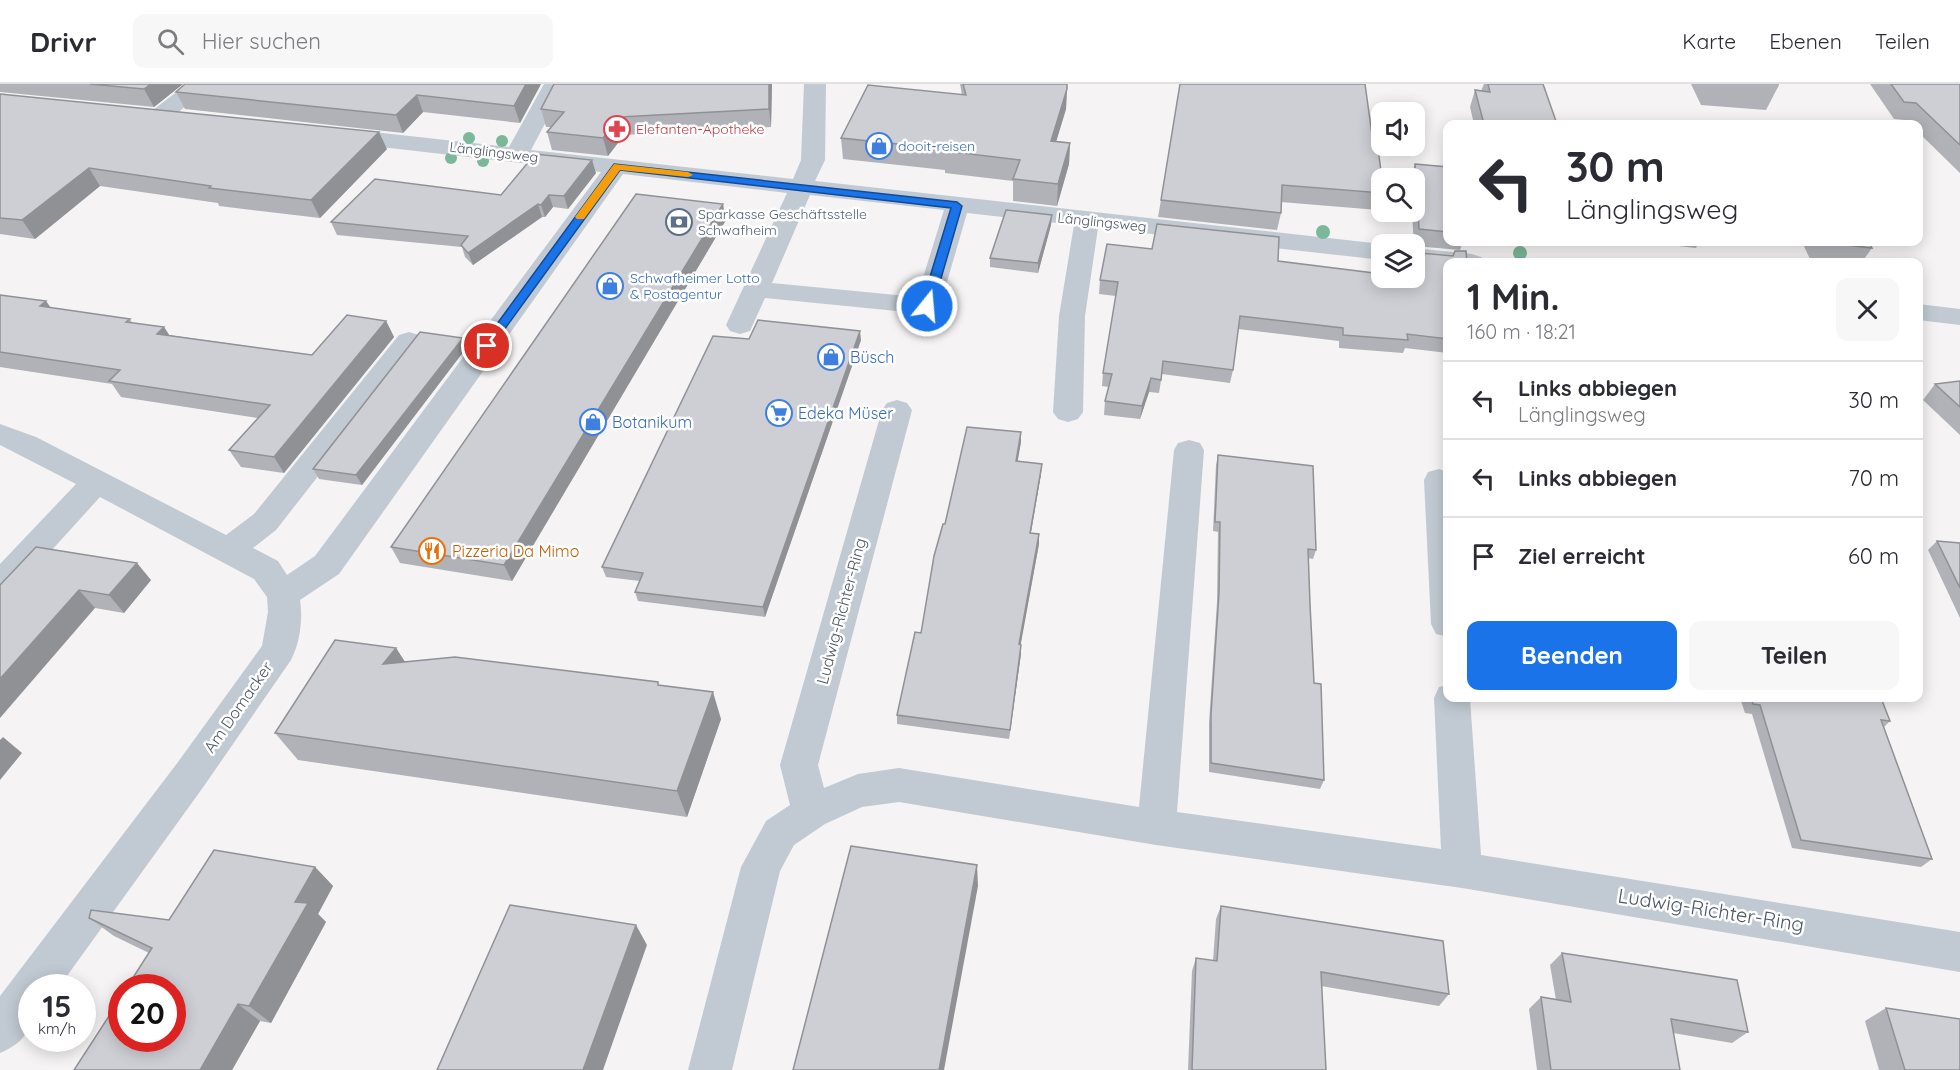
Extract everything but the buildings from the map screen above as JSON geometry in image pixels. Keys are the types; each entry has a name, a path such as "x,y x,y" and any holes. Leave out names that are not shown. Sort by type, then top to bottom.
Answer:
{"street":[{"path":"161,116 201,84"},
{"path":"515,155 528,139 537,115 555,84"},
{"path":"740,325 813,160 815,84"},
{"path":"137,113 194,119"},
{"name":"Länglingsweg","path":"318,132 957,206 1371,251"},
{"path":"0,434 25,444 266,570 283,595 327,565 617,166"},
{"path":"756,289 927,306 957,206"},
{"path":"1068,412 1072,316 1088,220"},
{"path":"1425,257 1443,259"},
{"path":"1923,312 1960,316"},
{"path":"228,550 265,522 409,341"},
{"name":"Ludwig-Richter-Ring","path":"811,812 799,765 897,410"},
{"path":"1155,827 1189,450"},
{"path":"1439,480 1443,544"},
{"path":"0,585 97,481"},
{"name":"Am Domacker","path":"42,974 191,774 279,650 285,612 283,595"},
{"path":"1452,702 1462,870"},
{"name":"Ludwig-Richter-Ring","path":"710,1070 760,867 780,833 811,812 858,791 898,785 1155,827 1462,870 1960,952"},
{"name":"Am Domacker","path":"0,1031 18,1007"}],"slow traffic":[{"path":"581,217 617,166 688,175"}],"place":[{"name":"Elefanten-Apotheke","path":"617,129"},
{"name":"dooit-reisen","path":"879,146"},
{"name":"Sparkasse Geschäftsstelle Schwafheim","path":"679,222"},
{"name":"Schwafheimer Lotto & Postagentur","path":"610,286"},
{"name":"Büsch","path":"831,357"},
{"name":"Edeka Müser","path":"779,413"},
{"name":"Botanikum","path":"593,422"},
{"name":"Pizzeria Da Mimo","path":"432,551"}],"route":[{"path":"487,346 617,166 957,206 927,306"}]}
